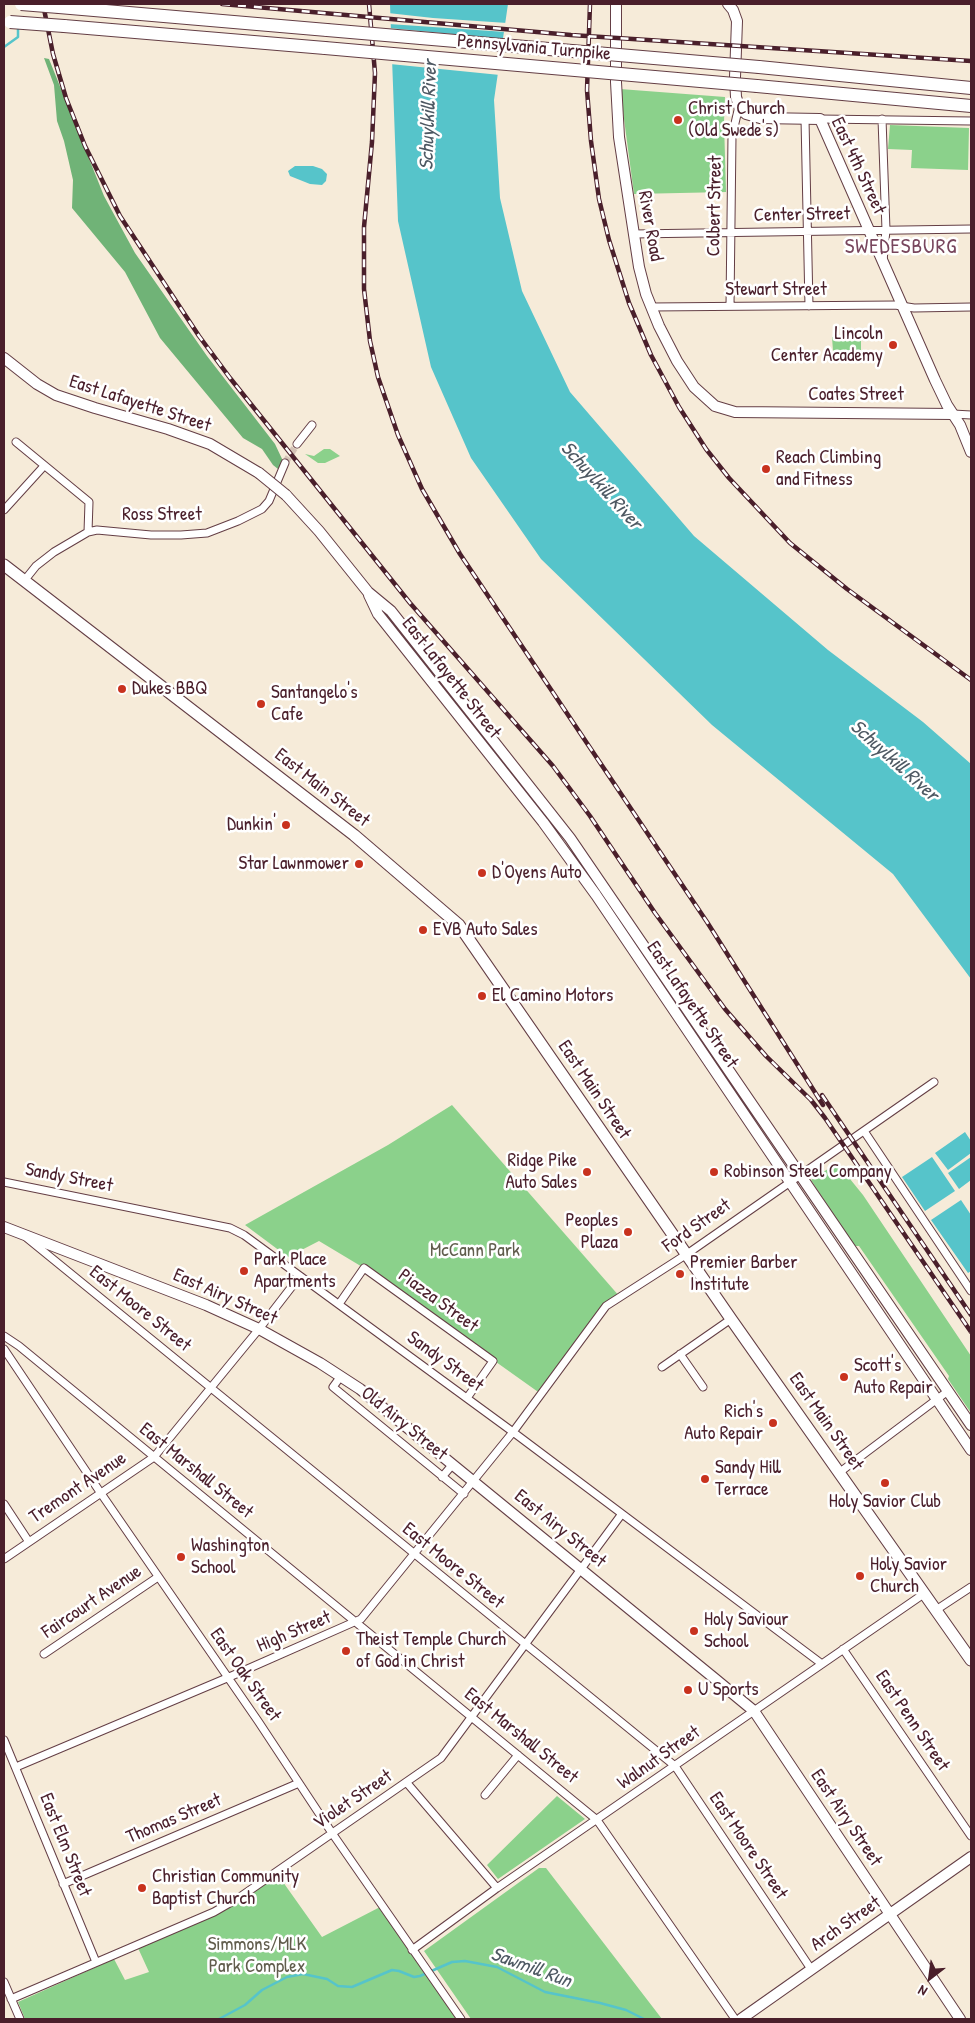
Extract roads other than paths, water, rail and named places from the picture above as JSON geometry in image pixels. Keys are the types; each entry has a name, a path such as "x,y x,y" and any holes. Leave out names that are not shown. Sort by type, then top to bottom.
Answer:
{"highway":[{"name":"Pennsylvania Turnpike","path":"21,4 759,67 971,88"},
{"name":"Pennsylvania Turnpike","path":"7,21 971,106"}],"main road":[{"name":"East Main Street","path":"4,565 354,835 459,925 971,1660"}],"street":[{"name":"River Road","path":"616,4 618,120 633,234 642,281 651,307 668,344 694,387 715,406 729,411 741,412"},
{"path":"728,4 733,10 737,21 735,88 739,106"},
{"name":"East 4th Street","path":"739,106 746,114 755,117 820,118 935,380 960,425 971,452"},
{"name":"Colbert Street","path":"730,306 732,136 739,106"},
{"path":"820,118 971,122"},
{"path":"805,119 809,306"},
{"path":"882,119 886,230 883,262"},
{"name":"Center Street","path":"633,234 971,229"},
{"name":"Stewart Street","path":"651,307 971,307"},
{"name":"East Lafayette Street","path":"4,358 31,380 56,395 168,429 210,444 259,474 286,495 319,530 368,592 391,611 570,838 669,980 971,1425"},
{"name":"Coates Street","path":"741,412 971,415"},
{"path":"297,444 312,425"},
{"path":"16,442 89,502 88,532"},
{"name":"Ross Street","path":"24,581 36,566 54,552 88,532 97,530 151,536 207,533 222,528 262,509 274,492 276,480 285,463"},
{"path":"4,510 44,466"},
{"name":"East Lafayette Street","path":"368,592 378,614 543,822 596,895 971,1450"},
{"name":"Ford Street","path":"514,1432 606,1306 687,1254 934,1082"},
{"path":"864,1131 971,1291"},
{"name":"Sandy Street","path":"4,1182 230,1228 339,1304 514,1432 621,1515 822,1664"},
{"name":"East Airy Street","path":"4,1227 143,1280 259,1329 341,1376 360,1389 453,1464 754,1711 960,2019"},
{"name":"East Moore Street","path":"23,1235 674,1766 811,1969"},
{"name":"Piazza Street","path":"339,1304 364,1268 493,1360 467,1398"},
{"name":"Tremont Avenue","path":"4,1559 154,1456 259,1329 300,1276"},
{"path":"662,1367 731,1318"},
{"name":"East Marshall Street","path":"4,1336 19,1346 154,1456 597,1820 735,2019"},
{"name":"East Oak Street","path":"4,1349 460,2019"},
{"path":"680,1354 702,1387"},
{"name":"Old Airy Street","path":"341,1376 333,1388 464,1494"},
{"path":"840,1472 948,1391"},
{"name":"High Street","path":"16,1766 361,1620 514,1432"},
{"path":"442,1476 453,1464"},
{"path":"4,1504 29,1542"},
{"name":"Violet Street","path":"11,1998 214,1912 441,1758 473,1718 621,1515"},
{"name":"Faircourt Avenue","path":"44,1654 158,1577"},
{"path":"936,1610 971,1587"},
{"name":"Walnut Street","path":"412,1950 497,1888 924,1593"},
{"name":"East Penn Street","path":"844,1649 971,1836"},
{"name":"East Elm Street","path":"4,1740 96,1962"},
{"path":"485,1795 518,1755"},
{"name":"Thomas Street","path":"63,1884 299,1783"},
{"path":"406,1783 497,1888"},
{"name":"Arch Street","path":"741,2019 971,1857"},
{"path":"4,1982 20,2019"}],"water":[{"name":"Schuylkill River","path":"390,4 508,4 494,100 500,198 522,291 570,392 694,536 828,650 923,722 971,764 971,979 893,874 712,725 541,559 471,458 431,367 398,221"},
{"path":"295,166 313,166 322,169 327,174 326,181 322,185 310,184 290,176 288,171"},
{"path":"965,1132 971,1141 971,1153 948,1170 935,1153"},
{"path":"932,1157 955,1191 925,1211 902,1177"},
{"path":"971,1157 971,1180 959,1189 948,1173"},
{"path":"961,1200 971,1215 971,1271 968,1273 931,1220"}],"waterway":[{"path":"4,47 18,37 18,26"},
{"name":"Sawmill Run","path":"219,2019 245,2005 262,1990 287,1977 303,1974 327,1979 338,1986 352,1987 392,1970 414,1977 452,1962 465,1961 497,1967 545,1992 626,2010 644,2019"}],"tunnel":[{"path":"285,463 297,444"}],"railway":[{"path":"43,4 53,54 66,98 85,146 120,216 199,336 230,378 410,603 553,766 590,816 655,913 725,1009 766,1056 811,1100 825,1118 971,1332"},
{"path":"222,4 571,35 971,61"},
{"path":"369,4 375,73 372,142 364,227 364,289 370,341 378,377 398,435 422,489 460,554 707,922 823,1105"},
{"path":"590,4 587,90 591,141 599,199 609,240 629,303 651,355 679,407 706,449 729,478 790,543 847,589 971,680"},
{"path":"822,1095 971,1315"}],"place":[{"name":"Christ Church (Old Swede's)","path":"678,120"},
{"name":"Lincoln Center Academy","path":"893,345"},
{"name":"Reach Climbing and Fitness","path":"766,469"},
{"name":"Dukes BBQ","path":"122,689"},
{"name":"Santangelo's Cafe","path":"261,704"},
{"name":"Dunkin'","path":"286,825"},
{"name":"Star Lawnmower","path":"359,864"},
{"name":"D'Oyens Auto","path":"482,873"},
{"name":"EVB Auto Sales","path":"423,930"},
{"name":"El Camino Motors","path":"482,996"},
{"name":"Ridge Pike Auto Sales","path":"587,1172"},
{"name":"Robinson Steel Company","path":"714,1172"},
{"name":"Peoples Plaza","path":"628,1232"},
{"name":"Park Place Apartments","path":"244,1271"},
{"name":"Premier Barber Institute","path":"680,1274"},
{"name":"Scott's Auto Repair","path":"844,1377"},
{"name":"Rich's Auto Repair","path":"773,1423"},
{"name":"Sandy Hill Terrace","path":"705,1479"},
{"name":"Holy Savior Club","path":"885,1483"},
{"name":"Washington School","path":"181,1557"},
{"name":"Holy Savior Church","path":"860,1576"},
{"name":"Holy Saviour School","path":"694,1631"},
{"name":"Theist Temple Church of God in Christ","path":"346,1651"},
{"name":"U Sports","path":"688,1690"},
{"name":"Christian Community Baptist Church","path":"142,1888"}],"district":[{"name":"SWEDESBURG","path":"901,247"}],"park label":[{"name":"McCann Park","path":"475,1251"},
{"name":"Simmons/MLK Park Complex","path":"257,1956"}]}
